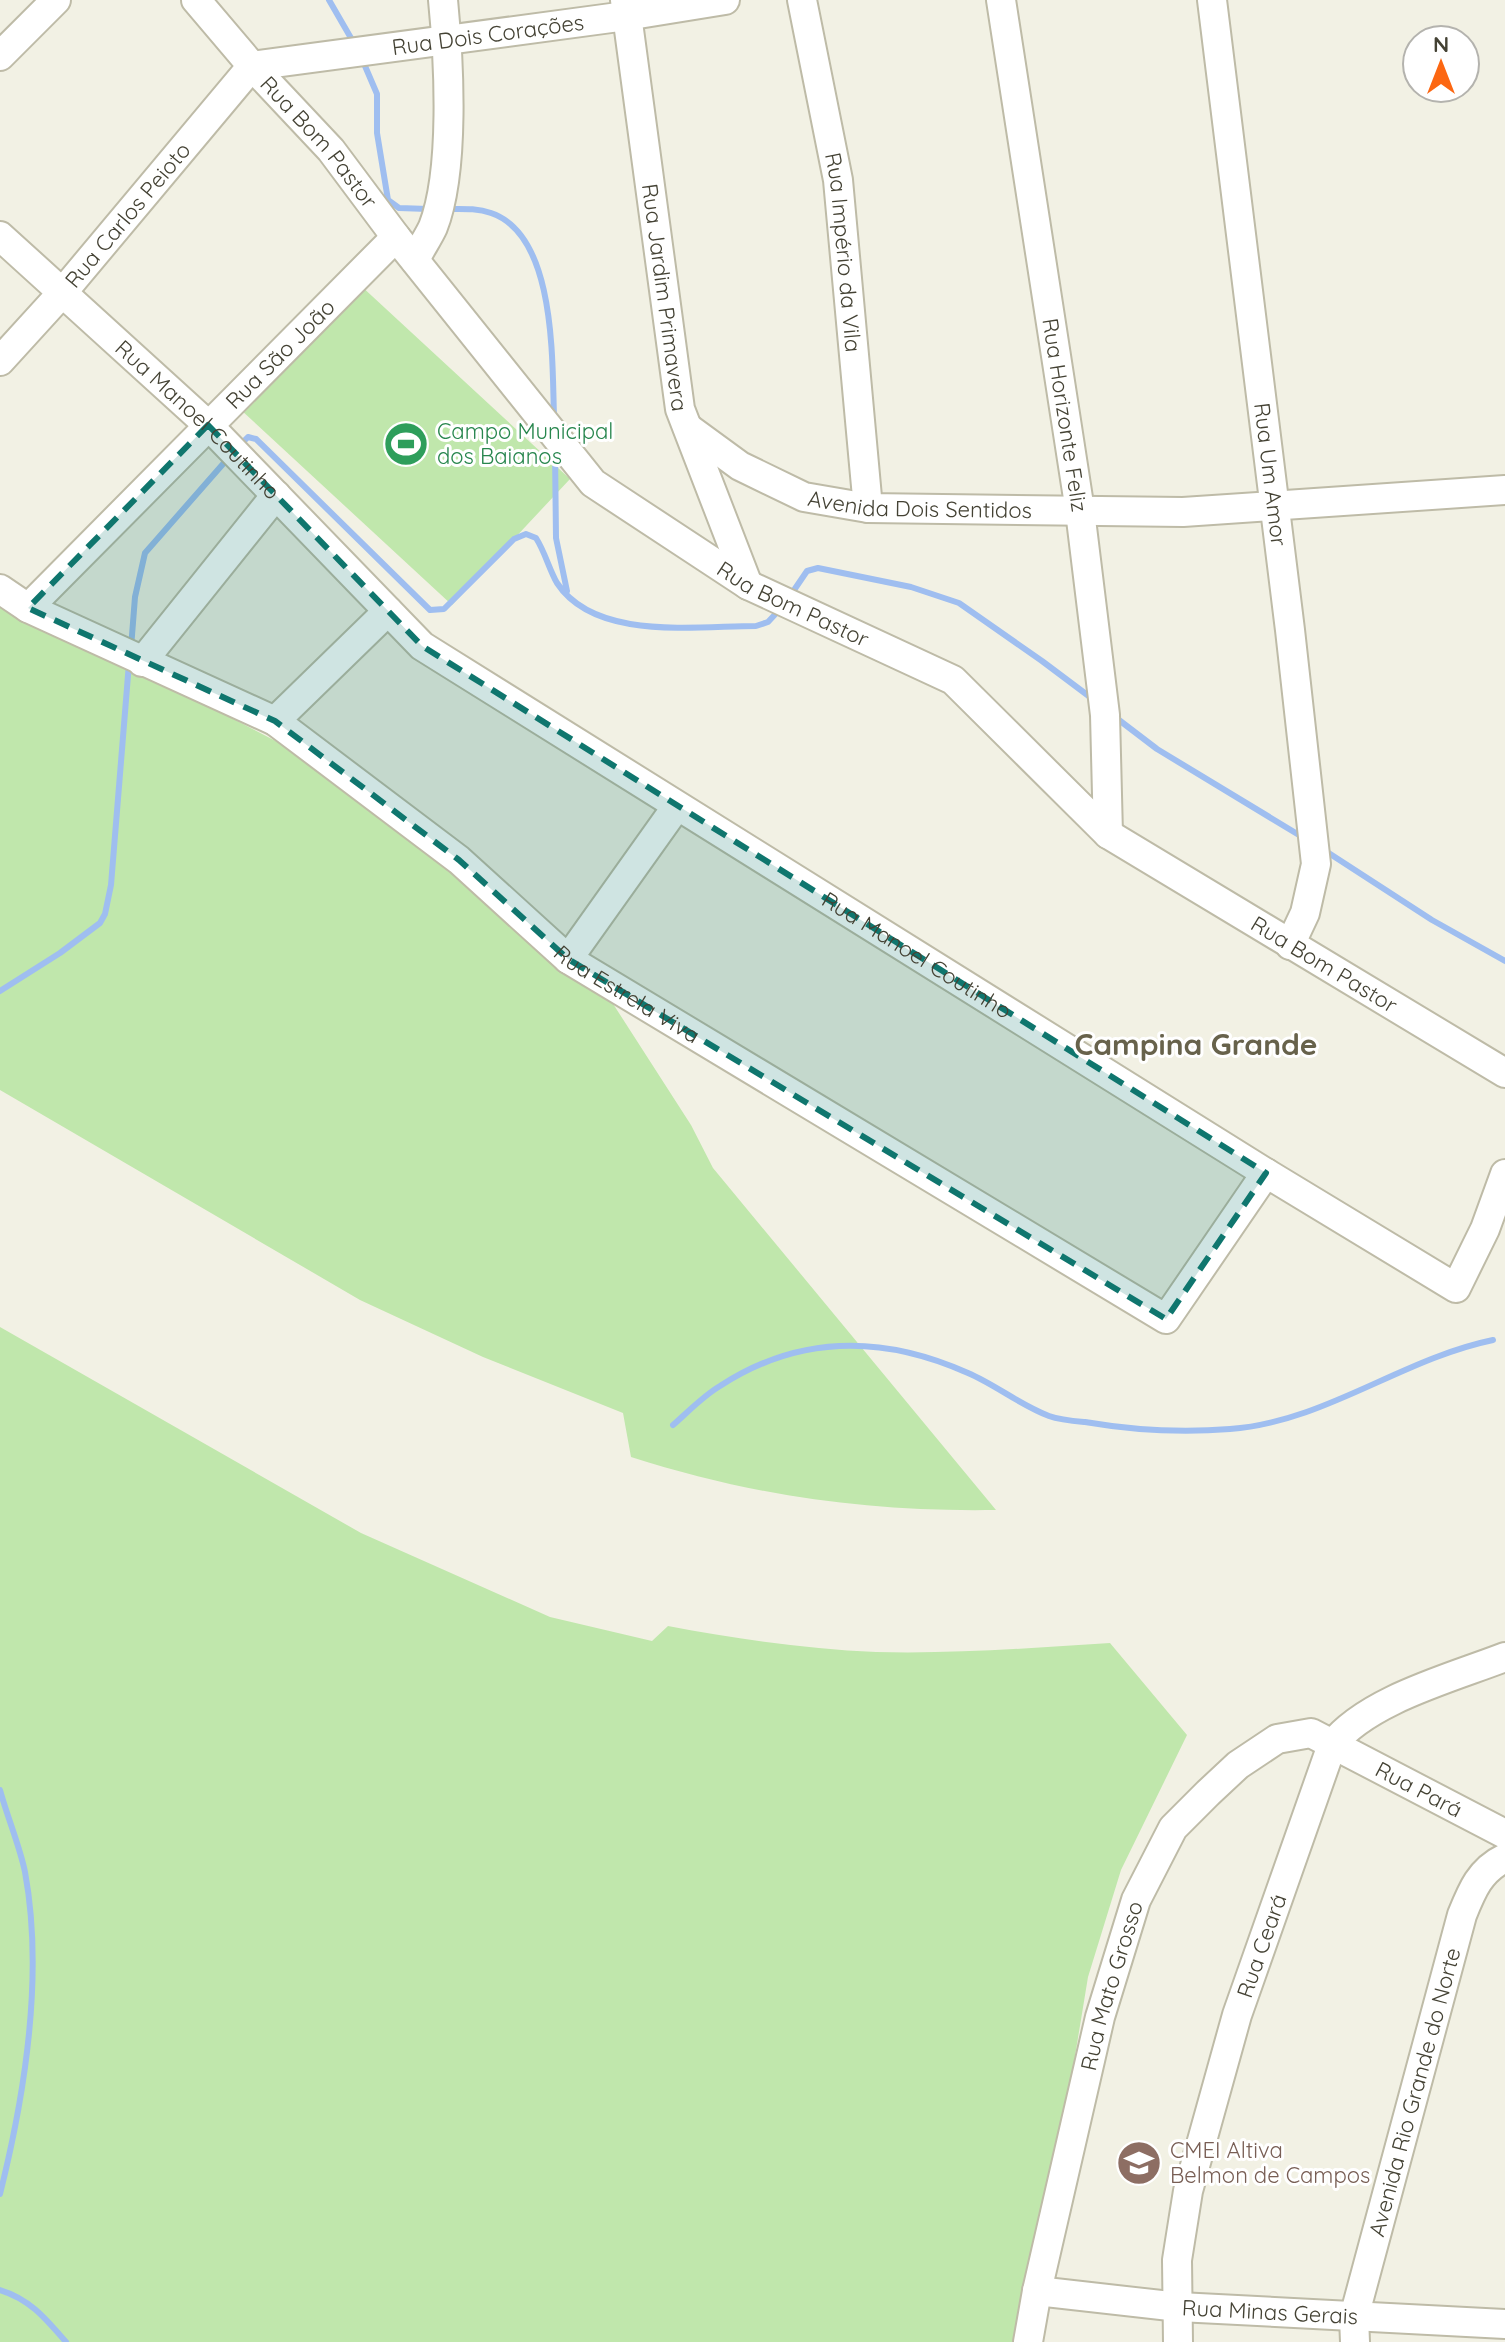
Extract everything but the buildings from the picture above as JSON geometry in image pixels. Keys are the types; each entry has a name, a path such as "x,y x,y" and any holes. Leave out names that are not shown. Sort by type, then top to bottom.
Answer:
{"street":[{"path":"0,56 56,0"},
{"name":"Rua Bom Pastor","path":"196,0 252,66 331,150 396,237 593,483 748,585 953,680 1108,834 1505,1073"},
{"path":"415,260 433,227 442,191 447,144 447,40 443,0"},
{"name":"Rua Dois Corações","path":"252,66 447,40 626,8 725,0"},
{"name":"Rua Império da Vila","path":"802,0 838,180 868,508"},
{"name":"Rua Horizonte Feliz","path":"1001,0 1080,511 1105,715 1108,834"},
{"name":"Rua Um Amor","path":"1212,0 1316,864 1305,913 1290,945"},
{"name":"Rua Jardim Primavera","path":"626,8 680,409 748,585"},
{"name":"Rua Carlos Peioto","path":"0,361 62,293 252,66"},
{"name":"Rua Manoel Coutinho","path":"0,236 208,425 422,646 677,806 1456,1288 1485,1229 1505,1174"},
{"name":"Rua São João","path":"28,608 396,237"},
{"name":"Avenida Dois Sentidos","path":"688,428 740,466 804,497 868,508 1183,512 1505,490"},
{"path":"142,662 276,495"},
{"name":"Rua Estrela Viva","path":"0,589 28,608 275,721 459,860 568,959 1166,1319 1266,1173"},
{"path":"275,721 388,611"},
{"path":"568,959 677,806"},
{"name":"Rua Ceará","path":"1178,2342 1177,2260 1188,2191 1237,2015 1332,1745 1344,1729 1385,1704 1505,1657"},
{"name":"Rua Mato Grosso","path":"1028,2342 1100,2017 1136,1900 1173,1828 1238,1765 1277,1739 1311,1733 1332,1745"},
{"name":"Rua Pará","path":"1332,1745 1505,1834"},
{"name":"Avenida Rio Grande do Norte","path":"1355,2329 1462,1915 1475,1882 1494,1863 1505,1858"},
{"name":"Rua Minas Gerais","path":"1037,2291 1355,2329 1505,2324"}],"highlighted area":[{"path":"208,425 422,646 1266,1173 1166,1319 568,959 459,860 275,721 28,608"}],"green space":[{"name":"Campo Municipal dos Baianos","path":"359,284 570,479 452,605 241,410"},
{"path":"0,595 318,763 608,996 691,1125 713,1168 996,1510 902,1508 811,1499 722,1482 631,1457 623,1413 483,1357 360,1300 0,1090"},
{"path":"0,1327 361,1533 550,1617 652,1641 668,1626 772,1643 876,1652 1110,1643 1187,1735 1121,1870 1088,1977 1028,2342 0,2342"}],"waterway":[{"path":"329,0 355,45"},
{"path":"362,59 377,94 377,133 388,200 399,208 428,209"},
{"path":"448,209 491,213 512,226 528,246 539,272 546,302 554,416"},
{"path":"240,445 248,437 256,439 430,610 444,609 514,539 526,534 536,538 557,583 574,602 596,614 621,622 676,628 756,626 768,622 781,608"},
{"path":"555,451 556,538 567,591"},
{"path":"131,648 135,597 145,553 230,456"},
{"path":"790,596 807,571 818,568 911,587 959,603 1094,700"},
{"path":"0,991 60,953 100,923 105,914 111,885 129,663"},
{"path":"1115,717 1157,749 1304,838"},
{"path":"1324,850 1432,920 1505,961"},
{"path":"673,1425 714,1390 750,1369 811,1349 842,1346 905,1352 936,1361 1058,1418 1157,1430 1230,1429 1298,1415 1426,1361 1493,1340"},
{"path":"0,1790 25,1872 33,1952 24,2075 0,2194"},
{"path":"0,2290 29,2304 66,2342"}],"place":[{"name":"Campo Municipal dos Baianos","path":"406,444"},
{"name":"CMEI Altiva Belmon de Campos","path":"1139,2163"}],"district":[{"name":"Campina Grande","path":"1196,1044"}]}
